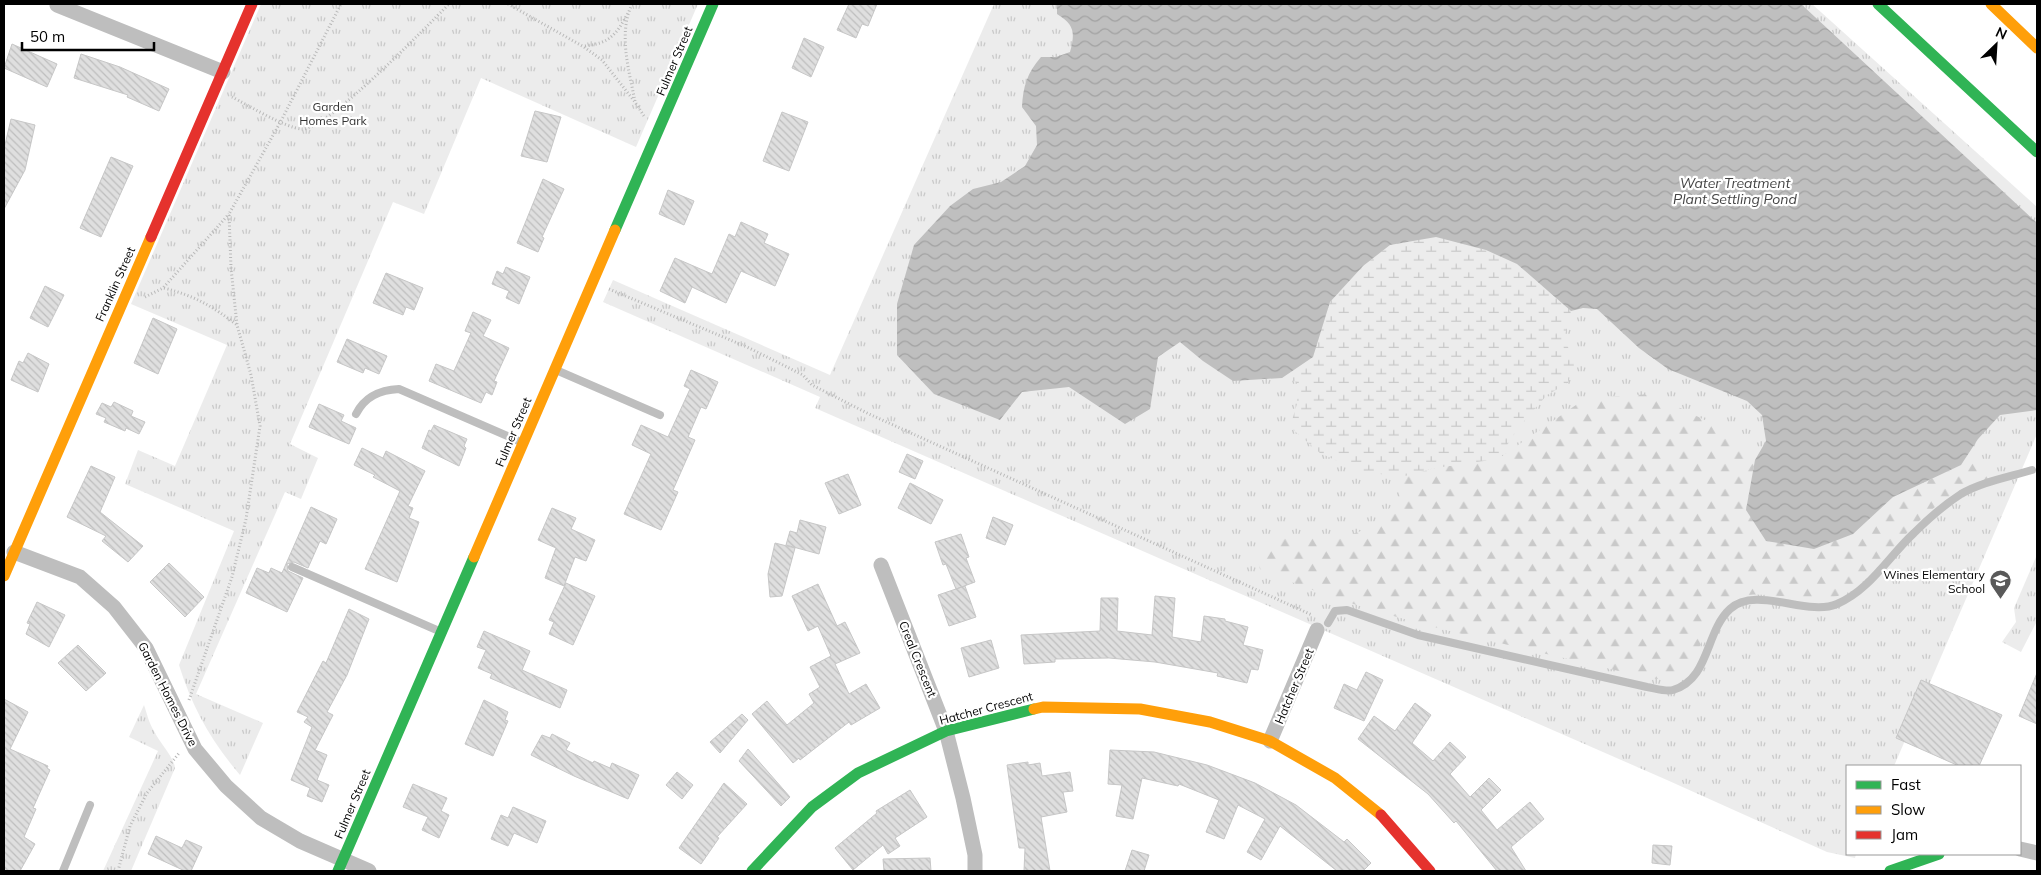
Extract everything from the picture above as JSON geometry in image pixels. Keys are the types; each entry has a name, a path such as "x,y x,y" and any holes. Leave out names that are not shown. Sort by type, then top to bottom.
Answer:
{"main road":[{"name":"Franklin Street","path":"4,576 252,4"},
{"name":"Fulmer Street","path":"340,865 713,4"},
{"path":"1878,4 2037,152"},
{"path":"1991,4 2037,48"},
{"name":"Hatcher Crescent","path":"752,871 771,848 812,807 858,773 946,731 1042,707 1140,709 1210,722 1270,741 1335,778 1382,816 1430,871"},
{"path":"1890,871 1936,855"}],"street":[{"path":"57,5 223,72"},
{"name":"Garden Homes Drive","path":"14,552 80,577 114,607 146,648 195,749 226,786 261,818 340,865 369,871"},
{"name":"Creal Crescent","path":"880,565 946,731 975,855 975,871"},
{"name":"Hatcher Street","path":"1270,741 1323,626"},
{"path":"2021,849 2037,854"}],"lane":[{"path":"555,370 660,415"},
{"path":"356,414 362,402 385,390 399,389 523,443"},
{"path":"1323,626 1335,611 1348,610 1418,635 1647,687 1672,690 1691,681 1702,665 1715,629 1731,608 1748,601 1770,601 1815,608 1834,605 1850,598 1869,581 1913,533 1962,494 2032,470"},
{"path":"292,567 441,632"},
{"path":"63,871 90,806"}],"path":[{"path":"126,295 137,299 163,288 229,214 281,121 341,4"},
{"path":"216,90 302,129 316,125 333,113 448,4"},
{"path":"508,4 584,46 602,60 645,118"},
{"path":"584,46 603,44 618,31 632,4"},
{"path":"629,10 625,32 628,69 635,102"},
{"path":"189,700 232,577 256,463 260,426 251,375 237,325 231,268 229,214"},
{"path":"163,288 187,294 211,305 237,325"},
{"path":"608,289 747,347 803,376 812,385 869,414 1304,612"},
{"path":"118,871 130,826 147,794 174,761"}],"green space":[{"name":"Garden Homes Park","path":"261,4 698,4 636,147 481,78 424,214 393,202 290,444 318,458 301,499 285,492 196,694 263,723 240,775 211,736 196,709 179,665 234,531 125,484 138,450 175,466 227,345 131,304"},
{"path":"994,4 1812,4 2037,207 2037,434 1894,765 1846,765 1846,855 1856,855 1855,858 1827,852 1667,780 815,408 820,397 603,302 613,280 830,375"},
{"path":"1436,237 1478,248 1509,259 1545,286 1571,311 1564,338 1575,363 1568,383 1547,395 1519,427 1498,459 1435,468 1401,477 1359,471 1320,453 1290,427 1297,404 1297,382 1282,378 1313,357 1330,302 1363,266 1390,245"},
{"path":"1652,394 1739,437 1755,460 1746,510 1853,534 1893,497 1961,465 1987,459 1997,476 1965,487 1944,500 1907,533 1859,585 1846,593 1817,599 1757,594 1745,595 1734,599 1723,607 1714,619 1686,668 1677,675 1665,679 1635,675 1445,630 1352,603 1260,569 1258,562 1261,549 1285,538 1312,535 1340,538 1370,528 1395,503 1398,498 1401,477 1435,468 1498,459 1586,398"},
{"path":"2036,557 2037,621 2021,652 2002,642 2016,622 2014,608"},
{"path":"144,705 152,728 172,759 175,768 131,871 103,871 158,751 129,737"}],"water":[{"name":"Water Treatment Plant Settling Pond","path":"1057,4 1801,4 2037,223 2037,410 2000,415 1978,439 1961,465 1893,497 1853,534 1814,549 1766,541 1746,510 1755,460 1766,441 1762,415 1747,401 1668,369 1639,348 1597,309 1583,308 1571,311 1517,264 1486,250 1436,237 1390,245 1363,266 1330,302 1313,357 1282,378 1233,381 1203,361 1180,342 1158,357 1150,409 1125,424 1069,387 1022,392 1000,420 934,394 897,355 897,304 914,245 950,206 973,189 1001,182 1025,166 1037,145 1036,126 1022,107 1023,93 1027,80 1041,57 1056,57 1070,52 1072,45 1072,30 1067,22 1057,14"}],"building":[{"path":"849,4 877,4 868,26 862,24 856,38 837,30"},
{"path":"804,38 824,47 811,77 792,68"},
{"path":"12,44 57,64 47,87 4,68"},
{"path":"81,54 120,67 169,89 159,111 127,97 128,95 74,78"},
{"path":"535,111 561,117 547,162 521,156"},
{"path":"782,112 808,122 789,171 763,161"},
{"path":"11,119 35,125 25,170 4,209 4,149"},
{"path":"111,157 133,166 101,237 80,228"},
{"path":"543,179 564,189 542,237 544,238 538,252 517,243"},
{"path":"668,190 694,201 684,225 659,214"},
{"path":"741,222 768,234 764,243 789,254 775,286 741,271 726,303 692,287 685,303 660,291 675,258 712,274 729,234 735,237"},
{"path":"506,267 530,277 519,304 506,298 509,291 492,284 497,271 503,274"},
{"path":"386,273 423,288 414,310 406,307 403,315 373,303"},
{"path":"45,286 64,295 48,327 30,318"},
{"path":"473,312 491,320 483,336 509,348 494,381 497,382 492,395 486,392 481,403 429,381 436,364 454,371 471,333 465,331"},
{"path":"153,318 177,329 158,374 134,363"},
{"path":"347,339 387,356 379,374 365,368 363,373 337,362"},
{"path":"28,353 49,364 38,392 11,380 19,361 23,363"},
{"path":"691,370 718,382 706,409 701,407 688,437 695,440 673,490 678,492 661,530 624,514 651,454 632,445 641,425 668,437 690,389 684,386"},
{"path":"114,402 133,411 131,416 145,422 139,434 126,428 125,431 104,422 106,418 96,414 102,403 111,407"},
{"path":"319,404 344,415 341,421 356,428 349,444 309,427"},
{"path":"434,425 467,439 464,446 466,448 459,466 422,448 429,430 431,431"},
{"path":"362,448 383,458 386,451 425,471 408,506 413,508 409,518 419,522 397,582 365,569 400,491 373,477 375,475 354,465"},
{"path":"907,454 923,461 915,479 899,472"},
{"path":"91,466 115,477 100,512 143,546 128,562 102,541 106,536 67,517"},
{"path":"848,474 861,505 839,514 825,483"},
{"path":"910,483 943,500 931,524 898,508"},
{"path":"311,507 337,519 326,544 320,541 308,568 294,562 287,564 288,571 303,578 287,612 246,593 257,568 269,573 271,568 282,573"},
{"path":"552,508 576,518 571,529 595,540 586,561 575,557 564,586 545,578 556,548 538,540"},
{"path":"993,517 1013,525 1005,545 986,538"},
{"path":"800,520 826,527 819,554 786,545 790,531 797,533"},
{"path":"961,534 969,557 966,558 975,582 956,589 946,564 943,565 935,542"},
{"path":"775,543 795,548 782,596 770,597 768,574"},
{"path":"169,563 204,597 185,617 150,582"},
{"path":"566,583 595,596 573,645 549,634 554,622 549,620"},
{"path":"818,584 837,626 845,622 860,653 835,664 849,694 866,684 880,708 851,725 849,722 800,760 799,758 793,763 752,714 767,701 787,725 814,703 809,694 820,687 810,667 831,656 818,626 808,631 792,596"},
{"path":"965,586 976,617 949,626 938,595"},
{"path":"1155,596 1175,598 1172,637 1201,642 1204,616 1225,619 1225,621 1248,627 1243,645 1263,650 1258,670 1251,669 1247,683 1217,676 1218,673 1155,662 1109,658 1055,659 1055,662 1024,664 1021,635 1100,631 1101,598 1118,598 1117,631 1152,635"},
{"path":"37,602 65,615 49,647 26,634 30,624 27,623"},
{"path":"349,609 369,619 347,675 327,712 333,715 315,750 327,755 317,780 329,785 322,802 307,796 310,788 291,780 312,727 304,722 308,717 297,712 323,661 326,663"},
{"path":"484,631 530,651 522,670 567,690 560,708 490,678 492,674 478,668 486,650 477,647"},
{"path":"991,640 999,668 969,677 961,648"},
{"path":"78,645 106,673 86,691 58,663"},
{"path":"1366,672 1383,680 1364,721 1334,708 1344,684 1357,690"},
{"path":"2037,673 2037,724 2019,716"},
{"path":"1921,680 2002,715 1979,765 1957,765 1896,738"},
{"path":"4,699 28,712 10,749 48,766 47,768 50,770 33,808 36,809 24,837 35,844 20,871 4,871"},
{"path":"484,700 508,712 505,720 508,721 493,756 465,744"},
{"path":"1415,703 1431,715 1412,743 1433,761 1450,742 1466,757 1450,774 1470,797 1489,778 1501,790 1481,810 1497,830 1530,802 1544,819 1511,847 1526,871 1497,871 1456,821 1454,823 1428,794 1358,739 1374,716 1395,731"},
{"path":"742,714 748,720 720,753 710,742"},
{"path":"552,734 570,743 566,750 593,763 594,761 610,768 612,763 639,775 628,799 531,755 542,735 550,738"},
{"path":"748,749 790,797 781,806 739,761"},
{"path":"1110,750 1154,752 1207,765 1255,783 1296,805 1344,842 1347,839 1371,863 1363,871 1337,871 1280,826 1261,860 1247,852 1265,819 1238,805 1224,839 1206,832 1219,800 1179,784 1178,786 1142,778 1133,819 1116,816 1122,785 1108,784"},
{"path":"1028,762 1028,765 1040,763 1042,776 1070,772 1073,791 1063,792 1067,812 1041,817 1050,871 1024,871 1025,848 1019,848 1007,765"},
{"path":"677,772 693,785 682,799 666,785"},
{"path":"724,783 747,804 717,837 719,838 701,864 679,848"},
{"path":"413,784 447,798 441,811 449,815 439,838 422,830 428,817 403,807"},
{"path":"910,790 927,817 895,838 900,846 888,854 883,845 853,870 835,848 877,813 876,811"},
{"path":"513,807 546,821 537,843 514,833 508,846 491,839 501,815 508,818"},
{"path":"156,836 182,848 186,840 202,847 191,871 185,871 148,854"},
{"path":"1653,845 1672,846 1670,865 1652,863"},
{"path":"1132,850 1149,855 1144,871 1125,871"},
{"path":"930,858 931,871 884,871 883,859"}],"traffic: fast":[{"path":"615,230 713,4"},
{"path":"1878,4 2037,152"},
{"path":"338,871 474,557"},
{"path":"752,871 812,807 858,773 946,731 1034,709"},
{"path":"1890,871 1936,855"}],"traffic: slow":[{"path":"1991,4 2037,48"},
{"path":"474,557 615,230"},
{"path":"4,576 151,237"},
{"path":"1034,709 1043,707 1140,709 1210,722 1270,741 1335,778 1381,815"}],"traffic: jam":[{"path":"151,237 252,4"},
{"path":"1381,815 1430,871"}],"place":[{"name":"Wines Elementary School","path":"2001,600"}]}
